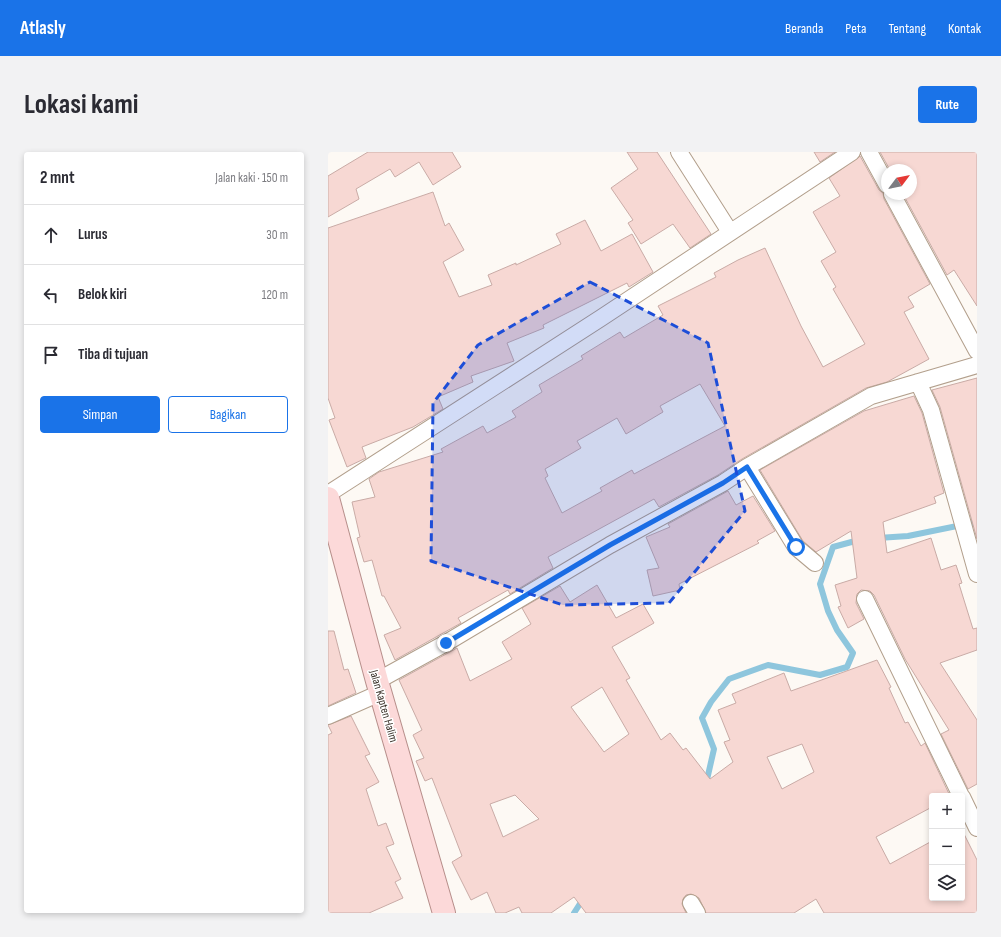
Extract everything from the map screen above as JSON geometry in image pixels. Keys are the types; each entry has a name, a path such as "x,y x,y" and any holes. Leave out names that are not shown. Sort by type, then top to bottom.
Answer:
{"main road":[{"name":"Jalan Kapten Halim","path":"328,498 378,687 444,913"}],"street":[{"path":"679,152 730,232"},
{"path":"328,494 601,318 852,152"},
{"path":"869,152 881,174"},
{"path":"895,200 977,351"},
{"path":"328,716 378,687 446,643 610,545 723,483 747,467 871,396 977,365"},
{"path":"918,382 931,410 962,516 967,541 977,574"},
{"path":"747,467 796,547 815,563"},
{"path":"865,599 960,793"},
{"path":"965,803 977,828"}],"highlighted area":[{"path":"590,282 708,343 745,511 669,603 563,605 431,561 433,403 478,345"}],"building":[{"path":"368,152 452,152 461,167 433,185 419,162 395,177 390,169 356,189 359,199 328,217 328,176"},
{"path":"627,152 657,152 711,234 690,248 673,224 641,244 628,223 633,220 611,188 638,169"},
{"path":"814,152 835,152 820,162"},
{"path":"880,152 977,152 977,306 954,270 947,275 906,200 917,200 917,164 887,164"},
{"path":"860,156 881,192 881,200 885,200 930,284 908,297 914,307 904,312 929,359 887,382 866,388 742,459 718,475 659,507 654,499 548,557 553,568 510,594 508,590 458,618 461,623 395,660 384,635 401,628 384,596 382,596 372,560 364,562 357,538 360,537 352,502 375,497 369,479 379,472 443,452 441,449 483,426 487,433 516,417 512,411 542,392 539,385 583,359 581,356 620,332 624,338 663,315 658,306 716,277 714,273 765,248 801,326 823,367 865,344 833,289 836,287 821,261 836,252 813,212 840,196 829,178","holes":["700,384 725,426 634,474 632,470 600,488 602,491 562,513 545,478 548,476 545,469 581,448 577,441 617,418 626,434 663,412 660,406"]},
{"path":"433,192 445,226 449,223 464,250 443,262 459,297 492,285 488,275 516,263 516,265 561,244 556,234 585,220 601,251 632,234 653,272 629,287 627,283 543,325 544,328 507,343 514,361 471,376 473,382 438,397 443,409 413,427 362,447 366,458 347,467 329,420 335,418 328,398 328,228"},
{"path":"977,378 977,539 940,407 932,390"},
{"path":"914,396 922,413 944,493 934,497 936,503 883,522 887,553 931,538 941,570 956,565 962,583 959,584 973,629 977,628 977,650 940,663 977,720 977,784 968,789 941,734 949,730 905,659 874,595 870,591 861,590 857,594 856,603 864,619 848,628 838,607 841,606 835,585 857,578 851,531 816,552 803,541 760,470 864,411"},
{"path":"728,491 736,505 753,496 775,531 757,541 759,543 679,584 680,590 653,596 647,570 659,568 646,537 670,527 668,524"},
{"path":"597,585 616,618 643,604 654,623 612,647 630,678 626,680 661,740 670,733 683,750 686,748 710,779 733,762 724,742 730,740 718,710 736,703 732,694 784,673 791,691 877,660 891,687 889,688 905,723 908,722 921,746 925,743 949,793 929,793 929,809 876,837 890,864 929,843 929,901 965,901 965,836 977,860 977,913 824,913 816,899 794,913 706,913 699,898 691,894 686,895 683,899 682,904 686,913 586,913 574,897 551,913 522,913 519,907 505,913 496,913 487,892 471,900 452,862 462,856 432,778 425,781 416,761 424,758 413,735 422,730 399,680 457,648 470,681 512,659 502,642 531,624 522,608 560,586 570,602","holes":["602,687 629,734 604,752 571,707","802,744 814,772 782,789 767,757","515,795 539,819 503,837 490,804"]},
{"path":"328,631 334,631 344,670 348,669 356,693 328,706"},
{"path":"351,716 370,754 365,756 379,782 366,789 378,826 386,823 394,844 386,847 401,879 395,882 403,898 369,913 328,913 328,735 332,733 328,725"}],"waterway":[{"path":"878,538 908,536 977,522"},
{"path":"706,784 714,749 702,718 711,702 729,679 768,665 820,675 847,667 853,653 837,630 828,611 820,584 833,547 859,540"},
{"path":"574,913 583,899"}],"route":[{"path":"446,643 610,545 723,483 747,467 796,547"}]}
